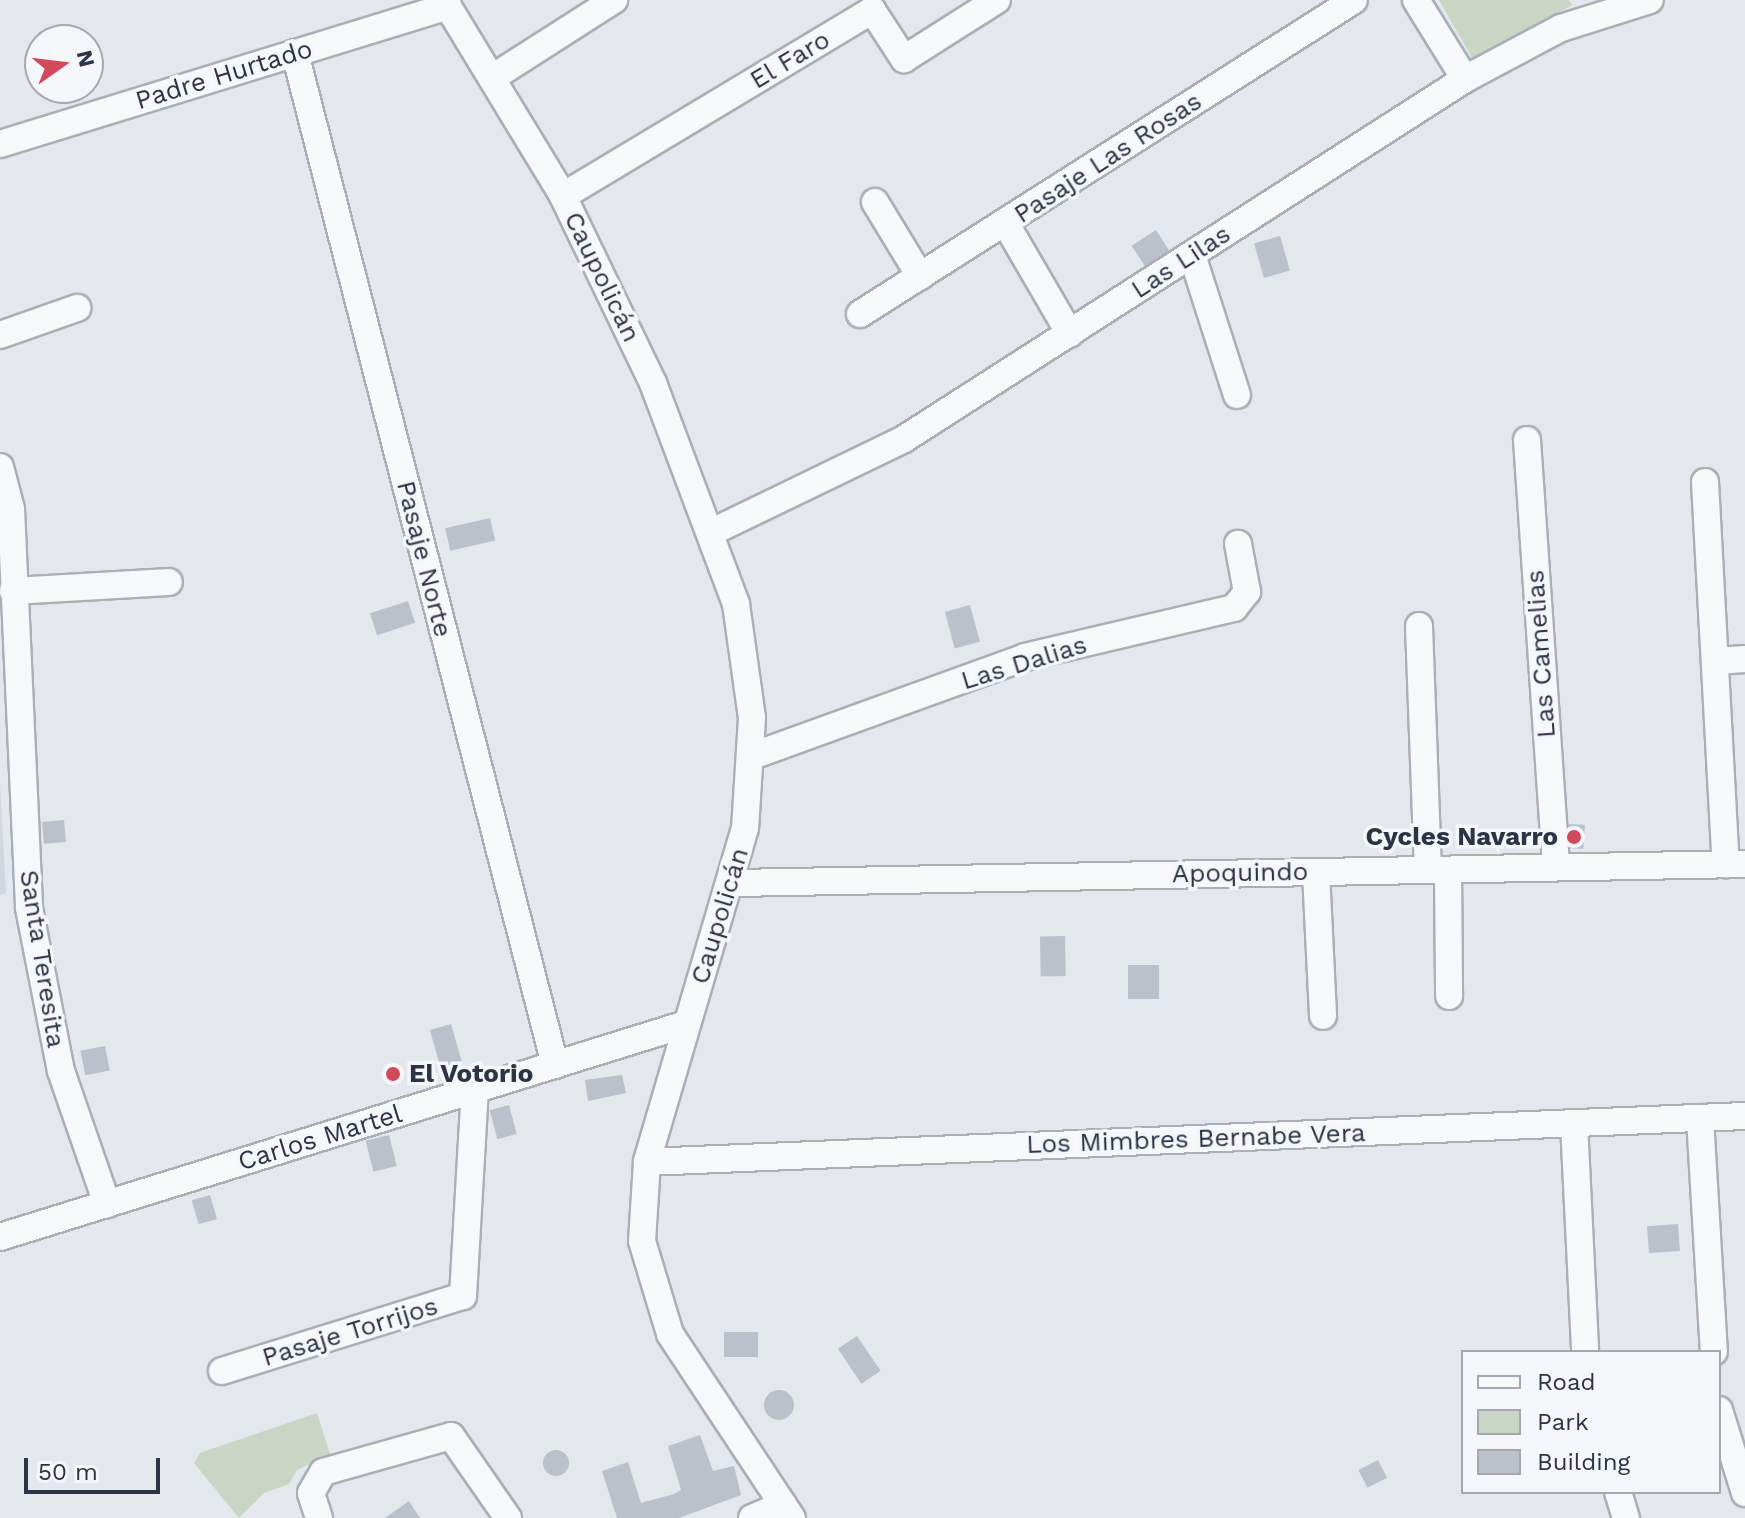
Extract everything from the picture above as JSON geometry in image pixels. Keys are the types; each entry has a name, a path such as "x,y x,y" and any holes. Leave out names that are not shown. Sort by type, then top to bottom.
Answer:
{"street":[{"path":"492,78 614,0"},
{"name":"El Faro","path":"563,196 872,10 904,59 997,0"},
{"name":"Pasaje Las Rosas","path":"860,314 1354,0"},
{"path":"1416,0 1465,79"},
{"name":"Las Lilas","path":"714,531 870,458 1070,334 1465,79 1561,28 1650,0"},
{"name":"Caupolicán","path":"446,3 563,196 714,531 744,642 752,756 735,883 686,1024 647,1162 642,1241 660,1313 788,1511"},
{"name":"Padre Hurtado","path":"0,144 446,3"},
{"name":"Pasaje Norte","path":"295,53 555,1065"},
{"path":"875,202 920,276"},
{"path":"1006,224 1070,334"},
{"path":"1192,255 1237,395"},
{"path":"0,335 77,308"},
{"name":"Las Camelias","path":"1527,440 1556,867"},
{"name":"Santa Teresita","path":"0,467 11,509 13,591 9,688 37,960 66,1086 107,1204"},
{"path":"1705,482 1715,661 1735,864"},
{"name":"Las Dalias","path":"752,756 1025,657 1234,608 1247,592 1238,544"},
{"path":"13,591 169,582"},
{"path":"1419,626 1449,996"},
{"path":"1715,661 1745,659"},
{"name":"Apoquindo","path":"735,883 1735,864"},
{"path":"1316,872 1323,1016"},
{"name":"Carlos Martel","path":"0,1237 686,1024"},
{"name":"Pasaje Torrijos","path":"222,1371 463,1296 475,1090"},
{"name":"Los Mimbres Bernabe Vera","path":"647,1162 1745,1116"},
{"path":"1700,1118 1714,1350"},
{"path":"1574,1123 1585,1350"},
{"path":"1721,1416 1745,1493"},
{"path":"319,1518 311,1493 323,1472 451,1436 495,1513"},
{"path":"1619,1494 1626,1518"},
{"path":"752,1518 788,1511"}],"shaded area":[{"path":"0,785 6,893 0,895"}],"green space":[{"path":"1439,0 1569,0 1572,5 1475,63"},
{"path":"317,1413 330,1454 297,1470 289,1484 264,1493 239,1518 194,1463 200,1453"}],"building":[{"path":"1156,230 1169,250 1145,266 1132,246"},
{"path":"1280,236 1290,271 1264,278 1254,243"},
{"path":"490,518 495,540 450,551 445,528"},
{"path":"408,601 415,623 377,635 370,613"},
{"path":"970,605 980,642 955,648 945,612"},
{"path":"64,820 66,842 44,844 42,822"},
{"name":"Cycles Navarro","path":"1569,824 1585,825 1583,849 1567,848"},
{"path":"1040,936 1065,936 1066,976 1041,976"},
{"path":"1128,965 1159,965 1159,999 1128,999"},
{"path":"451,1024 462,1063 441,1069 430,1030"},
{"path":"105,1046 110,1071 85,1075 80,1051"},
{"path":"622,1075 626,1093 588,1101 585,1080"},
{"path":"509,1105 517,1134 497,1139 490,1110"},
{"path":"389,1135 397,1166 373,1172 366,1141"},
{"path":"210,1195 217,1219 199,1224 192,1200"},
{"path":"1678,1224 1680,1251 1649,1253 1647,1226"},
{"path":"724,1332 758,1332 758,1357 724,1357"},
{"path":"857,1336 880,1371 861,1384 838,1349"},
{"path":"779,1390 790,1394 794,1405 790,1416 779,1420 768,1416 764,1405 768,1394"},
{"path":"700,1435 713,1471 734,1466 741,1495 679,1518 617,1518 602,1471 628,1462 641,1503 674,1494 681,1490 668,1446"},
{"path":"556,1450 565,1454 569,1463 565,1472 556,1476 547,1472 543,1463 547,1454"},
{"path":"1378,1460 1387,1478 1367,1488 1358,1470"},
{"path":"409,1501 420,1518 385,1518"}],"place":[{"name":"Cycles Navarro","path":"1574,837"},
{"name":"El Votorio","path":"393,1074"}]}
